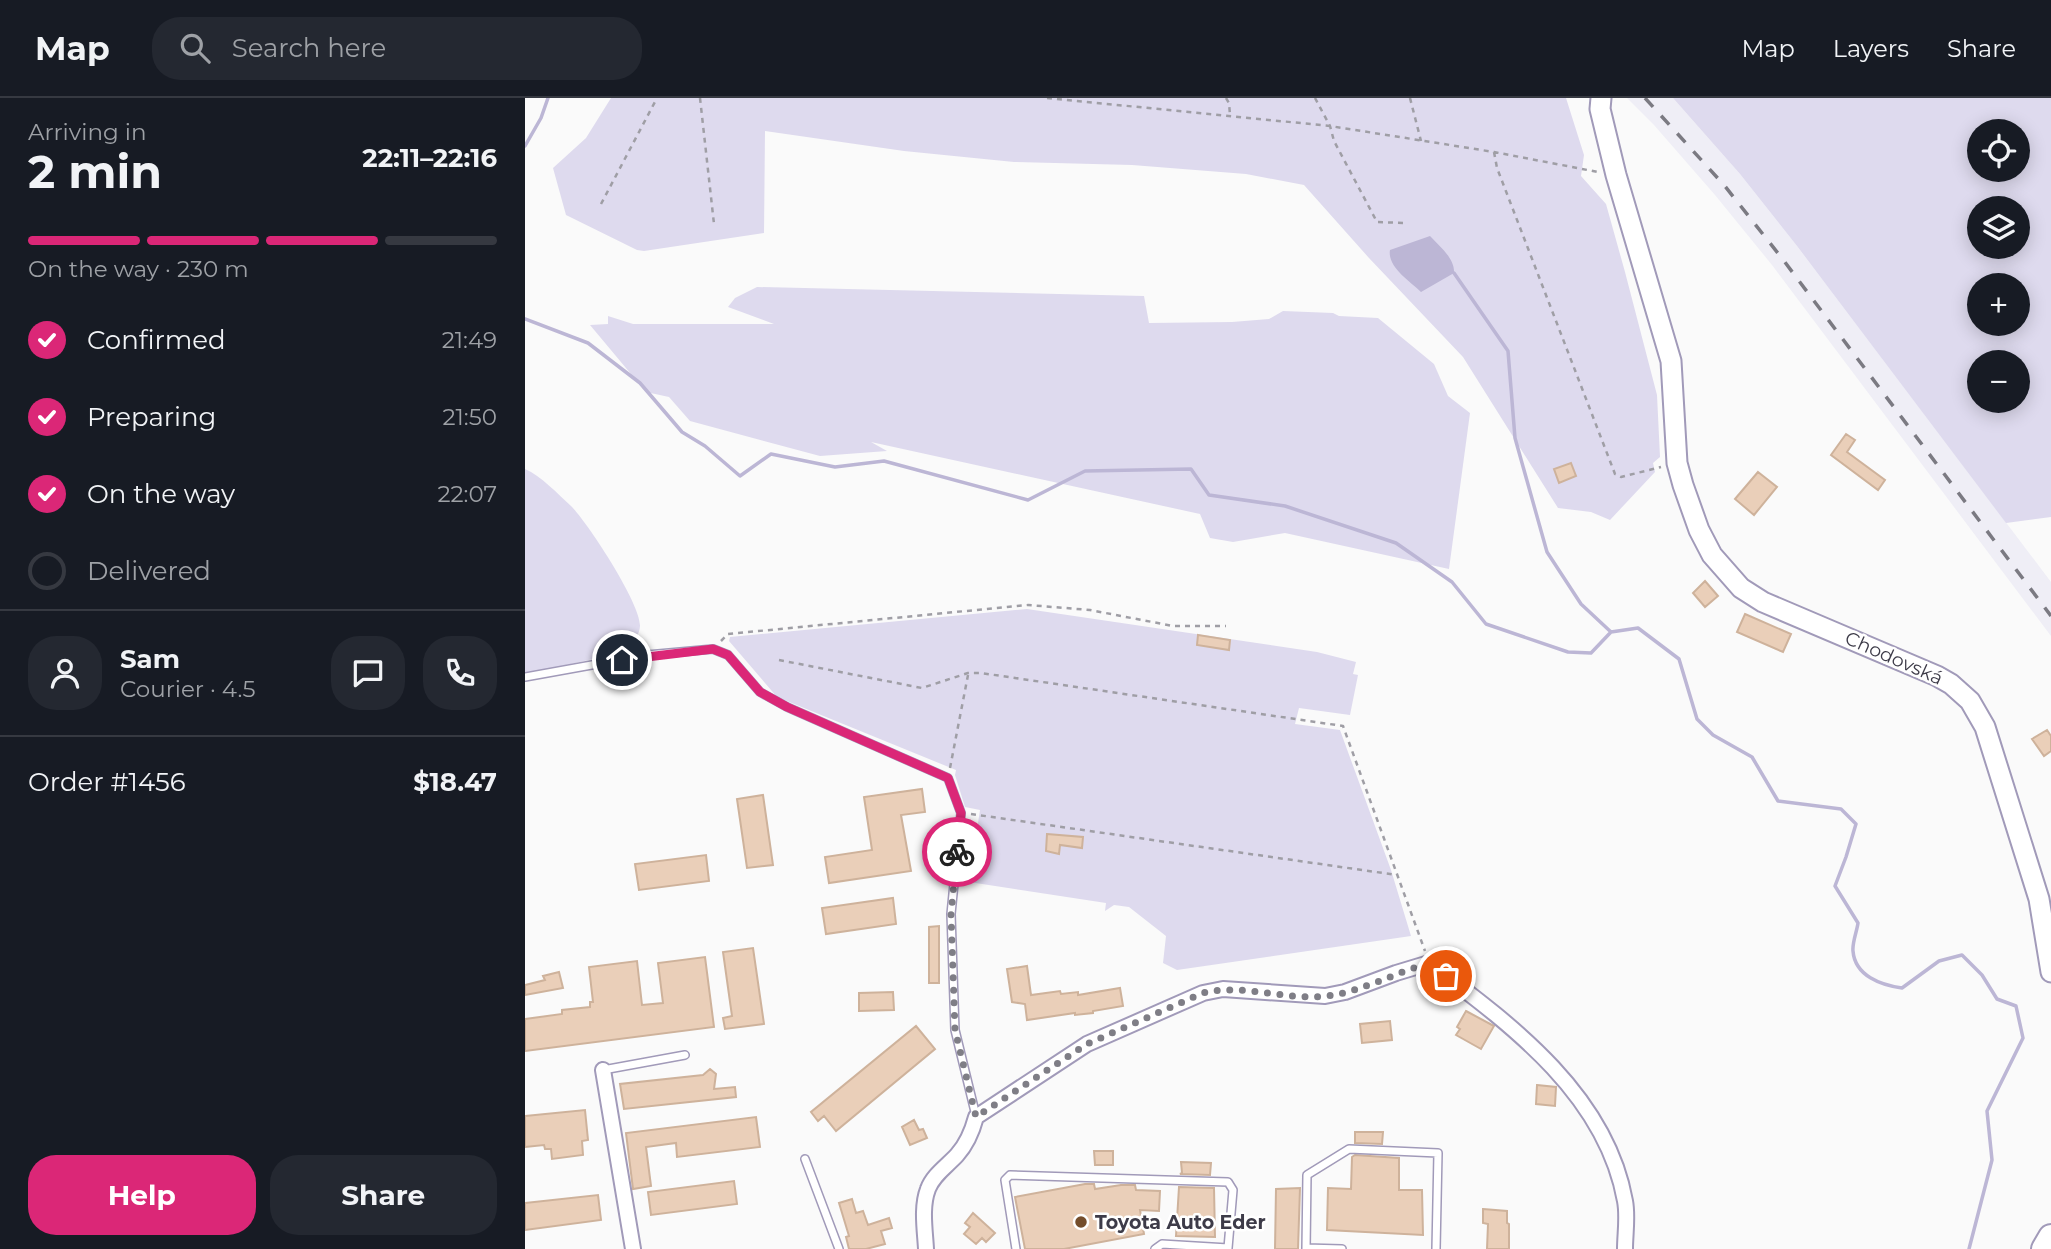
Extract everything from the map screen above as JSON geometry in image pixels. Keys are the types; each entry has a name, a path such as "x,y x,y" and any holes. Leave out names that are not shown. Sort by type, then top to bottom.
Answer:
{"highway":[{"path":"2044,1249 2051,1237"}],"street":[{"name":"Chodovská","path":"1601,98 1600,109 1616,175 1671,361 1677,463 1699,530 1712,555 1741,587 1763,602 1937,676 1970,701 1985,727 2039,899 2051,972"},
{"path":"926,1249 924,1218 928,1188 970,1137 976,1117 1087,1044 1203,993 1223,989 1325,996 1345,992 1429,963 1479,1001 1549,1061 1582,1105 1612,1154 1626,1203 1625,1249"},
{"path":"603,1070 633,1249"}],"lane":[{"path":"525,677 647,655 713,649 728,655 760,692 787,707 948,778 961,813 951,914 955,1030 976,1117"},
{"path":"603,1070 685,1055"},
{"path":"1342,1249 1306,1249 1307,1175 1349,1149 1437,1153 1436,1249"},
{"path":"805,1159 839,1249"},
{"path":"1016,1249 1005,1181 1010,1175 1228,1182 1233,1190 1230,1249 1162,1244 1155,1249"}],"path":[{"path":"601,205 657,98"},
{"path":"700,98 714,224"},
{"path":"1047,98 1329,126 1495,152 1616,175"},
{"path":"1125,98 1127,105"},
{"path":"1226,98 1230,116"},
{"path":"1315,98 1334,141 1377,222 1406,223"},
{"path":"1410,98 1421,141"},
{"path":"1495,152 1497,168 1615,474 1621,477 1677,463"},
{"path":"713,649 728,634 1028,605 1090,610 1173,626 1226,626"},
{"path":"779,660 922,688 968,673 981,673 1343,726 1429,963"},
{"path":"948,778 968,673"},
{"path":"961,813 1397,875"}],"shaded area":[{"path":"611,98 1566,98 1584,155 1581,176 1606,204 1657,395 1660,457 1653,463 1655,472 1610,520 1591,512 1558,508 1463,357 1304,185 1246,174 1132,165 1014,162 904,151 765,131 764,233 644,251 566,215 553,168 586,138"},
{"path":"1627,98 1673,98 1740,174 1797,246 2051,582 2051,636 1772,265 1715,195"},
{"path":"1673,98 2051,98 2051,517 2006,523 1740,174"},
{"path":"1430,236 1449,257 1454,273 1421,292 1396,268 1390,250"},
{"path":"757,287 1144,296 1149,323 1269,319 1283,311 1378,318 1434,364 1448,396 1470,413 1449,569 1285,533 1233,542 1210,538 1200,514 871,442 887,451 820,456 690,421 669,397 646,392 590,325 608,324 608,316 633,324 774,324 728,307 735,298"},
{"path":"525,469 549,486 579,515 601,546 632,600 638,615 639,631 632,643 616,654 525,674"},
{"path":"1027,609 1317,652 1356,662 1353,674 1358,675 1350,715 1299,708 1295,724 1340,730 1391,870 1411,936 1177,970 1163,963 1166,936 1129,907 1114,905 1105,911 1106,903 969,882 980,810 965,807 955,775 956,770 777,697 729,641 730,637"}],"building":[{"path":"1846,434 1855,440 1847,452 1885,480 1878,490 1831,455"},
{"path":"1571,463 1576,476 1559,483 1554,469"},
{"path":"1758,472 1777,487 1754,515 1735,499"},
{"path":"1705,581 1718,596 1705,607 1693,593"},
{"path":"1745,614 1791,634 1783,652 1737,632"},
{"path":"1198,635 1230,640 1229,650 1197,645"},
{"path":"2047,730 2051,736 2051,751 2044,756 2032,739"},
{"path":"922,789 925,812 901,815 911,871 829,883 825,857 872,850 864,797"},
{"path":"763,795 773,865 747,868 737,799"},
{"path":"1047,834 1083,837 1082,848 1060,845 1059,854 1046,851"},
{"path":"706,855 709,881 639,890 635,864"},
{"path":"893,898 896,924 826,934 822,908"},
{"path":"939,926 939,983 929,983 929,927"},
{"path":"753,948 764,1024 725,1029 723,1018 732,1016 723,952"},
{"path":"705,957 714,1027 525,1051 525,1019 562,1014 562,1010 590,1007 590,1002 593,1002 589,967 637,961 642,1005 663,1003 658,963"},
{"path":"1027,966 1031,995 1060,991 1061,994 1078,992 1078,995 1120,988 1123,1006 1093,1013 1027,1020 1025,1004 1012,1002 1007,969"},
{"path":"559,972 563,988 525,995 525,985 545,980 543,976"},
{"path":"893,992 894,1010 859,1011 859,993"},
{"path":"1466,1011 1494,1026 1481,1049 1456,1035 1460,1029 1457,1027"},
{"path":"1390,1021 1392,1040 1362,1043 1360,1024"},
{"path":"916,1026 935,1049 836,1131 824,1116 818,1121 811,1112"},
{"path":"710,1069 716,1074 714,1089 735,1087 736,1097 624,1109 620,1084 703,1075"},
{"path":"1537,1085 1556,1087 1555,1106 1536,1104"},
{"path":"585,1110 588,1140 582,1141 583,1155 552,1159 551,1149 545,1149 544,1145 525,1147 525,1116"},
{"path":"756,1117 760,1147 677,1157 676,1143 646,1147 651,1186 633,1189 626,1133"},
{"path":"914,1120 927,1138 910,1145 902,1127"},
{"path":"1355,1132 1383,1132 1382,1144 1355,1143"},
{"path":"1094,1151 1113,1151 1113,1165 1095,1165"},
{"path":"1352,1157 1399,1158 1399,1190 1422,1190 1423,1235 1327,1230 1328,1188 1351,1189"},
{"path":"1181,1162 1211,1163 1210,1175 1180,1174"},
{"path":"734,1181 737,1204 651,1215 648,1192"},
{"name":"Toyota Auto Eder","path":"1094,1184 1095,1189 1135,1185 1136,1190 1160,1191 1159,1211 1140,1210 1144,1234 1064,1249 1025,1249 1015,1197"},
{"path":"1179,1187 1214,1188 1215,1237 1176,1236"},
{"path":"1300,1188 1298,1249 1275,1249 1276,1189"},
{"path":"598,1195 601,1220 525,1230 525,1203"},
{"path":"852,1199 856,1213 863,1211 868,1225 889,1218 892,1228 881,1231 885,1244 866,1249 849,1249 846,1237 849,1236 839,1203"},
{"path":"1483,1209 1507,1211 1509,1249 1487,1249 1488,1224 1483,1223"},
{"path":"973,1213 995,1233 986,1242 982,1238 976,1244 964,1234 970,1227 965,1223"}],"waterway":[{"path":"525,146 541,118 548,98"},
{"path":"1454,273 1508,351 1515,438 1547,552 1581,604 1611,632"},
{"path":"525,319 588,343 640,383 682,432 705,446 740,476 771,454 835,467 884,461 1028,500 1085,471 1191,469 1209,495 1285,506 1396,543 1452,582 1486,624 1568,652 1591,653 1611,632 1638,628 1679,659 1697,719 1713,735 1752,757 1778,801 1841,809 1856,824 1835,886 1858,923 1853,951 1855,960 1864,973 1878,982 1902,988 1939,961 1962,955 1982,975 1997,999 2016,1006 2023,1038 1987,1111 1992,1160 1969,1249"}],"railway":[{"path":"1645,98 1724,185 1781,257 2051,616"}],"way so far":[{"path":"957,852 951,914 955,1030 976,1117 1087,1044 1203,993 1223,989 1325,996 1371,984 1429,963 1446,976"}],"place":[{"name":"Toyota Auto Eder","path":"1081,1222"}],"route":[{"path":"622,660 713,649 728,655 760,692 787,707 948,778 961,813 957,852"}]}
